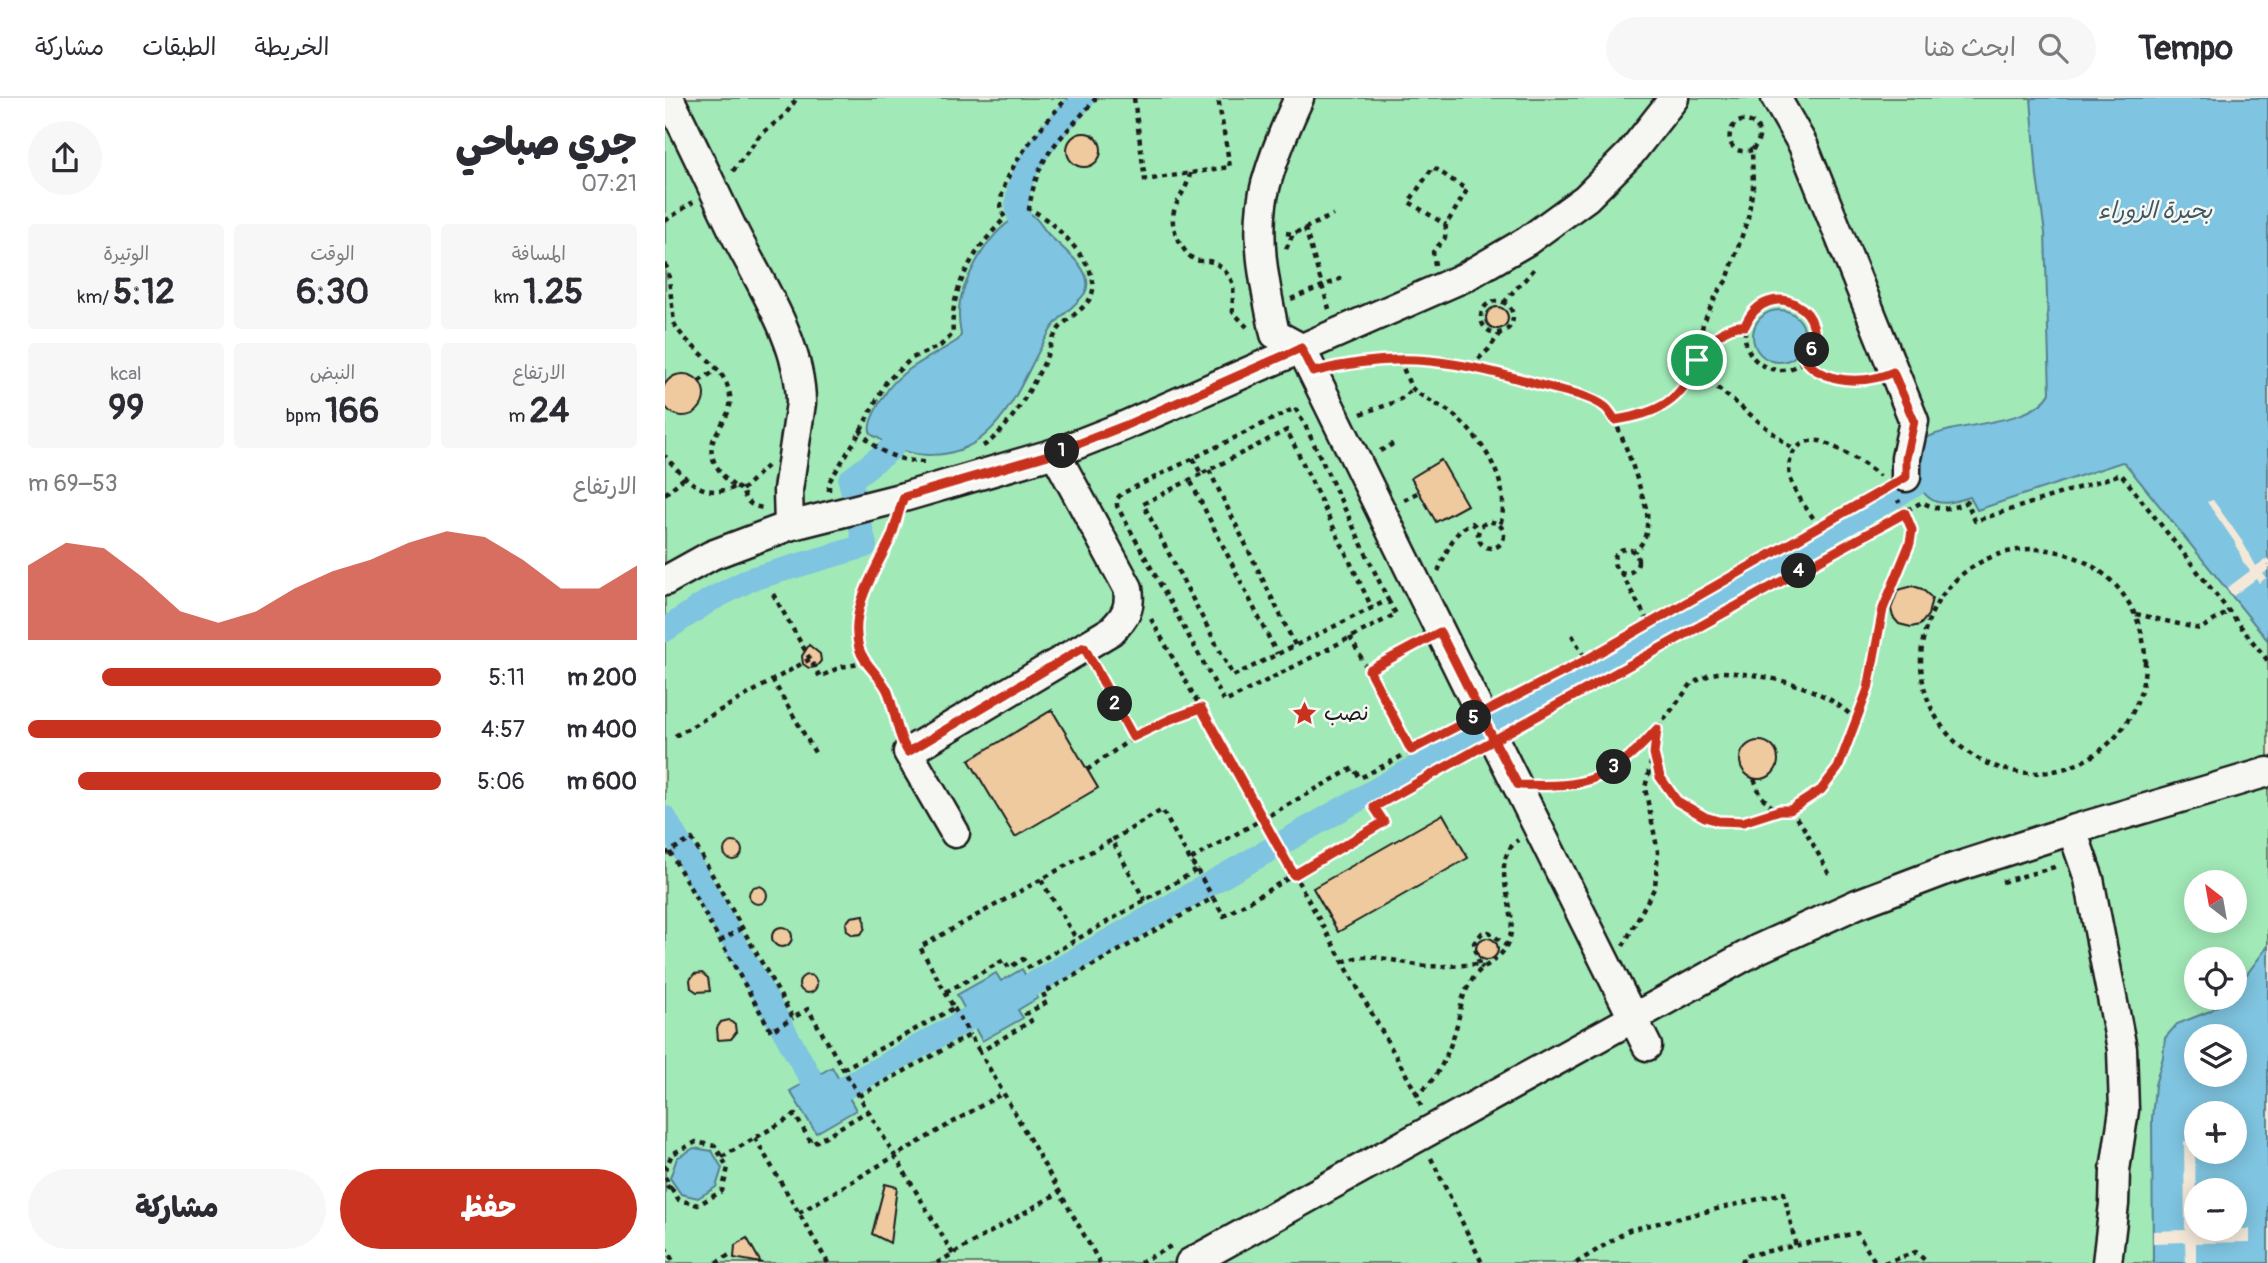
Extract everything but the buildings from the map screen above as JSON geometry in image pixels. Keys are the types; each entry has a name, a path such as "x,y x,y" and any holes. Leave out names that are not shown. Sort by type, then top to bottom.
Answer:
{"street":[{"path":"669,98 762,285 795,358 801,403 788,490 789,526"},
{"path":"1299,98 1283,134 1263,202 1263,266 1275,334 1307,360 1477,706"},
{"path":"665,581 712,555 789,526 904,497 1055,453 1307,360 1337,333 1444,286 1506,254 1561,218 1586,198 1630,154 1674,98"},
{"path":"1776,98 1808,156 1914,421 1906,458 1906,477"},
{"path":"955,833 908,752 1111,631 1122,621 1130,601 1128,587 1055,453"},
{"path":"1496,743 1647,1046"},
{"path":"1190,1263 1758,949 1857,904 1944,871 2268,772"},
{"path":"2072,830 2083,859 2100,931 2122,1049 2125,1110 2115,1170 2107,1263"}],"path":[{"path":"665,222 714,190 746,156 760,135 785,114 797,98"},
{"path":"846,512 843,498 831,495 829,482 886,382 912,358 940,346 953,334 954,300 960,280 980,247 1005,218 1001,212 1001,203 1016,164 1033,136 1067,98"},
{"path":"976,450 1002,429 1044,363 1058,331 1088,301 1093,290 1093,278 1078,251 1046,219 1029,209 1035,177 1043,159 1095,98"},
{"path":"1134,98 1145,180 1230,167 1218,98"},
{"path":"1615,420 1635,417 1668,404 1694,369 1697,340 1717,293 1727,280 1748,218 1753,188 1752,150 1758,144 1760,135 1756,127 1749,122 1740,121 1733,126 1729,134 1730,142 1735,149 1744,152 1752,150"},
{"path":"1444,286 1434,263 1433,252 1445,238 1446,225 1467,190 1433,167 1409,202 1446,225"},
{"path":"1190,173 1189,182 1175,206 1173,224 1176,233 1187,253 1196,260 1220,266 1231,279 1233,312 1250,334"},
{"path":"1293,234 1333,215"},
{"path":"1305,229 1337,333"},
{"path":"665,264 674,323 680,334 711,360 729,391 731,400 714,437 712,453 726,480 742,490"},
{"path":"1270,308 1342,278"},
{"path":"1783,299 1796,303 1806,310 1814,326 1812,350 1805,360 1795,367 1769,369 1755,361 1747,348 1745,326 1753,310 1771,300 1783,299"},
{"path":"1471,366 1514,320 1510,307 1498,301 1486,306 1481,318 1487,330 1500,333"},
{"path":"1697,360 1714,339 1732,327 1745,326"},
{"path":"1398,359 1412,388 1439,404 1472,433 1486,453 1505,503 1500,525 1503,541 1493,548 1488,548 1479,540 1479,529 1472,523 1468,524 1457,535 1425,601"},
{"path":"1307,360 1433,360 1503,373 1585,398 1605,407 1615,420 1647,511 1648,524 1644,540 1634,551"},
{"path":"1805,360 1816,370 1853,380 1868,380 1893,372"},
{"path":"1694,369 1794,450"},
{"path":"699,381 717,370"},
{"path":"1340,427 1363,412 1406,397 1412,388"},
{"path":"1295,408 1396,614 1225,702 1117,506 1117,499 1121,494 1193,458 1295,408"},
{"path":"860,429 872,444 893,456 914,462 932,462"},
{"path":"1372,608 1287,430 1143,504 1233,676 1295,645 1372,608 1388,600"},
{"path":"1190,860 1353,768 1360,778 1586,660 1891,487 1875,471 1819,441 1804,444 1794,450 1789,460 1792,485 1819,527"},
{"path":"665,456 684,478 705,490 719,491 736,487"},
{"path":"1193,458 1201,474"},
{"path":"1209,470 1295,645"},
{"path":"1100,1263 920,947 1162,810 1224,916 1384,822 1374,807 1496,743 1921,502 1938,509 1952,508 1967,502 1975,521 2121,474 2268,660"},
{"path":"665,494 684,478"},
{"path":"1191,482 1277,654"},
{"path":"904,497 889,541 863,595 857,638 866,663 884,683 894,705 904,746 908,752"},
{"path":"1654,754 1660,777 1669,793 1684,807 1718,821 1743,822 1777,811 1790,810 1810,799 1830,780 1838,768 1868,689 1883,609 1890,598 1910,543 1912,530 1905,512"},
{"path":"1479,529 1489,523 1500,525"},
{"path":"1620,572 1629,573 1637,568 1638,559 1634,551 1625,548 1617,552 1614,561 1620,572 1649,623"},
{"path":"2135,614 2143,641 2144,670 2138,698 2125,723 2106,744 2082,760 2055,770 2034,772 2013,770 1986,762 1961,746 1942,726 1928,701 1922,673 1922,644 1929,616 1945,592 1971,568 2004,553 2032,549 2060,552 2087,562 2110,579 2135,614 2200,629 2230,611"},
{"path":"1128,587 1140,600 1201,708 1417,1094 1421,1106"},
{"path":"773,594 820,677 840,667 866,663"},
{"path":"1369,670 1440,632"},
{"path":"1572,635 1586,660"},
{"path":"1350,637 1411,750"},
{"path":"1084,647 1133,737"},
{"path":"675,736 810,659"},
{"path":"1518,785 1569,785 1593,778 1623,762 1657,729 1692,683 1712,674 1723,673 1771,680 1825,695 1847,710 1856,721"},
{"path":"772,679 817,756"},
{"path":"1477,706 1496,743"},
{"path":"1087,770 1133,737 1201,708"},
{"path":"1603,960 1623,947 1655,887 1658,852 1645,788 1657,729"},
{"path":"1754,779 1761,796 1777,811"},
{"path":"1790,810 1804,828 1831,877"},
{"path":"1343,962 1362,957 1389,958 1429,966 1458,967 1481,966 1499,958 1507,946 1512,929 1504,864 1507,853 1513,844 1538,827"},
{"path":"790,1020 692,839 669,852 771,1031 775,1029 790,1020 808,1009 953,1254"},
{"path":"1112,840 1145,901"},
{"path":"1997,884 2083,859"},
{"path":"946,992 1004,960 1009,968 1023,959 1029,967 1198,873"},
{"path":"1041,880 1077,940"},
{"path":"980,1052 1031,1021 1027,1014 1047,1002 1042,993 1212,896"},
{"path":"721,940 740,929"},
{"path":"1417,1094 1443,1061 1455,1031 1464,996 1481,966 1473,943 1482,933 1489,932 1507,946"},
{"path":"843,1069 954,1008"},
{"path":"858,1094 968,1032"},
{"path":"799,1213 1003,1093"},
{"path":"722,1157 795,1115 812,1144 868,1111"},
{"path":"1420,1136 1482,1263"},
{"path":"755,1138 828,1263"},
{"path":"665,1170 672,1154 696,1142 715,1146 728,1168 722,1191 698,1205 679,1200 668,1187 665,1177"},
{"path":"937,1263 1060,1192"},
{"path":"1576,1263 1629,1230 1784,1193 1796,1247"},
{"path":"1742,1263 1744,1256 1857,1233 1876,1263"},
{"path":"665,1247 674,1263"},
{"path":"1884,1263 1916,1252 1928,1263"},
{"path":"716,1263 732,1253"}],"green space":[{"path":"665,98 2268,98 2268,1263 665,1263"}],"water":[{"name":"بحيرة الزوراء","path":"2031,98 2268,98 2268,641 2125,463 1977,510 1970,497 1943,503 1930,499 1913,478 1924,439 1938,433 2028,412 2041,404 2050,393 2045,233 2037,177"},
{"path":"1031,214 1082,268 1087,285 1082,297 1052,328 1006,411 985,435 973,444 946,453 931,455 903,451 873,436 870,431 871,421 889,388 904,373 958,340 961,335 960,301 969,275 985,247 1007,224 1018,217"},
{"path":"1779,310 1789,312 1797,318 1803,326 1803,346 1797,354 1789,360 1779,362 1769,360 1761,354 1755,346 1753,336 1755,326 1761,318 1769,312"},
{"path":"2268,946 2268,1263 2153,1263 2152,1119 2155,1085 2165,1038 2177,1024 2210,1011 2247,1010 2247,974"},
{"path":"1022,969 1038,998 1018,1010 1023,1018 982,1041 957,995 996,973 1001,981"},
{"path":"832,1067 856,1110 816,1133 790,1091"},
{"path":"694,1148 712,1151 722,1168 716,1187 698,1198 681,1194 670,1178 677,1158"}],"pier":[{"path":"2213,500 2256,566 2268,558 2268,570 2263,574 2266,578 2259,583 2256,579 2233,596 2227,588 2250,571 2236,544 2207,502"},
{"path":"2184,1164 2195,1164 2195,1178 2184,1178"},
{"path":"2247,1229 2250,1229 2250,1242 2196,1243 2196,1263 2186,1263 2185,1242 2153,1243 2153,1231 2184,1230 2184,1241 2247,1241"}],"waterway":[{"path":"1019,216 1017,200 1027,168 1037,152 1083,98"},
{"path":"855,500 850,480 892,448"},
{"path":"1031,985 1916,484"},
{"path":"665,630 710,600 751,579 865,546 860,524"},
{"path":"665,818 811,1079"},
{"path":"844,1088 970,1018"}],"place":[{"name":"نصب","path":"1304,713"}],"route":[{"path":"1697,360 1689,378 1668,404 1653,412 1615,420 1605,407 1585,398 1503,373 1433,360 1398,359 1361,361 1313,372 1301,348 1124,426 1055,453 904,497 889,541 865,587 859,615 859,649 866,663 884,683 894,705 901,736 908,752 1084,647 1133,737 1201,708 1294,875 1384,822 1374,807 1494,740 1518,785 1569,785 1593,778 1623,762 1657,729 1654,754 1660,777 1669,793 1684,807 1705,817 1731,822 1743,822 1780,810 1790,810 1821,790 1838,768 1845,751 1868,689 1883,609 1910,543 1912,530 1905,513 1494,740 1477,706 1440,632 1369,670 1411,750 1481,715 1586,660 1906,477 1906,458 1914,421 1893,372 1868,380 1853,380 1816,370 1805,360 1812,350 1814,326 1806,310 1796,303 1783,299 1771,300 1753,310 1745,326 1739,325 1723,332 1697,360"}]}
